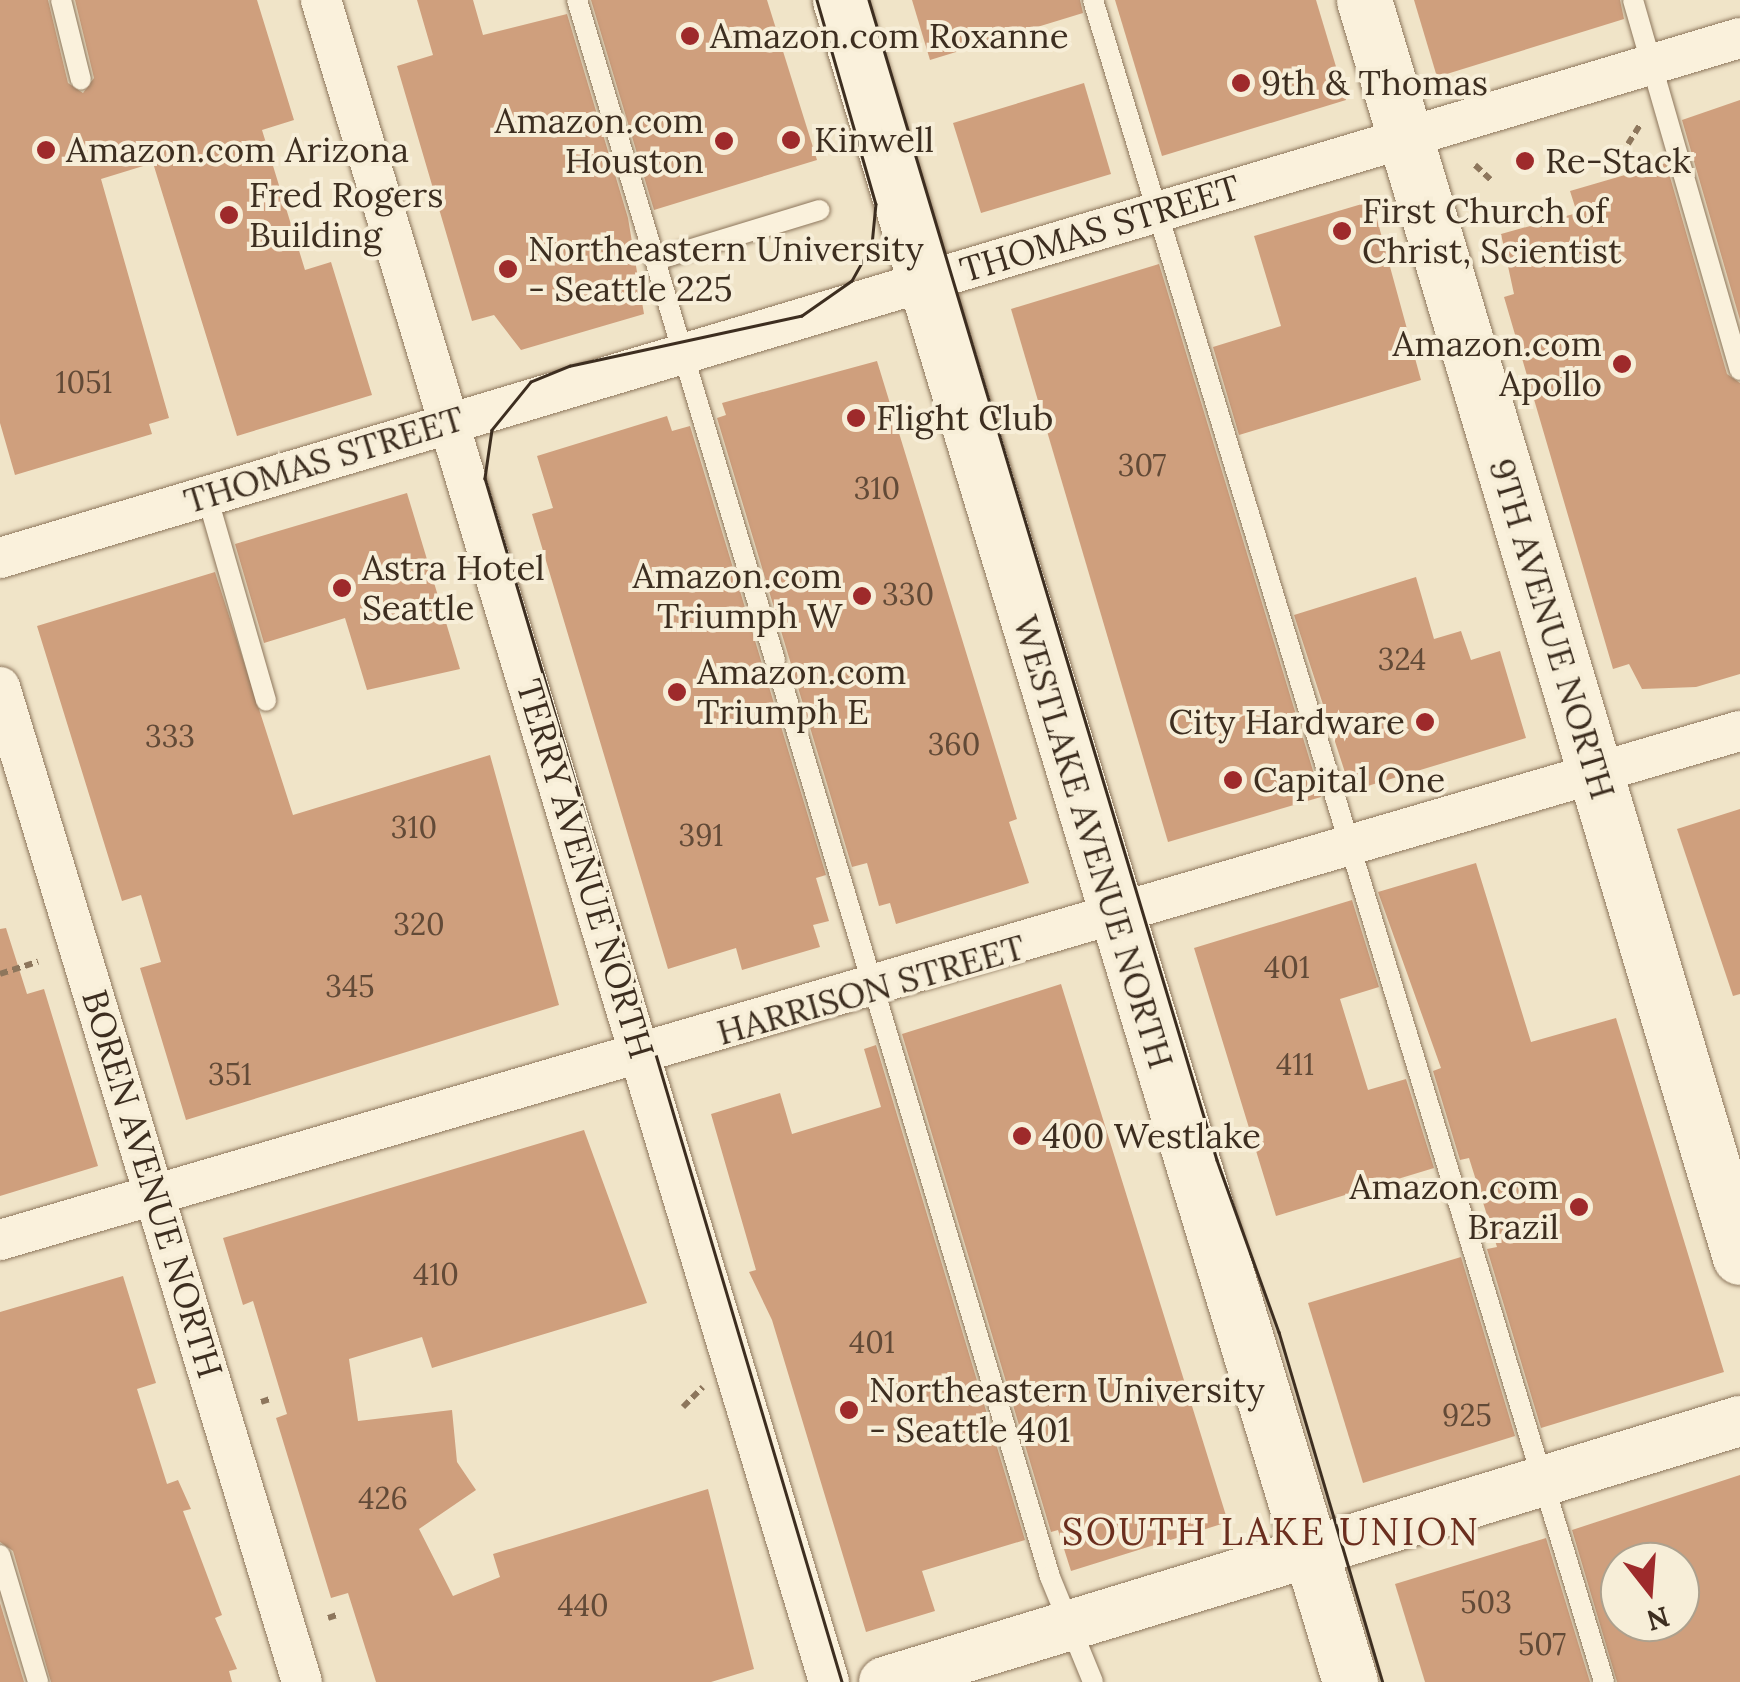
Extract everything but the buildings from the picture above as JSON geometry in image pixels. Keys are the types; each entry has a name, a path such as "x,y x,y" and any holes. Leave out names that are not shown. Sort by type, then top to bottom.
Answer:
{"main road":[{"name":"WESTLAKE AVENUE NORTH","path":"840,0 1115,919 1350,1682"},
{"name":"9TH AVENUE NORTH","path":"1364,0 1740,1257"}],"street":[{"name":"TERRY AVENUE NORTH","path":"321,0 829,1682"},
{"name":"THOMAS STREET","path":"0,558 684,350 925,282 1405,135 1740,38"},
{"name":"BOREN AVENUE NORTH","path":"0,687 302,1682"},
{"name":"HARRISON STREET","path":"0,1240 642,1053 870,991 1740,731"},
{"path":"884,1682 1740,1421"}],"lane":[{"path":"62,0 81,80"},
{"path":"578,0 870,991 1050,1577 1076,1624 1093,1682"},
{"path":"1093,0 1604,1682"},
{"path":"1632,0 1740,370"},
{"path":"656,260 820,210"},
{"path":"206,496 266,701"},
{"path":"0,1555 38,1682"}],"path":[{"path":"1628,144 1646,114"},
{"path":"1475,165 1490,179"},
{"path":"1482,219 1492,216"},
{"path":"0,974 38,962"},
{"path":"328,1618 337,1615"}],"tram line":[{"path":"817,0 876,204 872,245 852,281 802,316 570,366 531,382 492,430 485,478 842,1682"},
{"path":"869,0 1217,1160 1279,1332 1383,1682"}],"place":[{"name":"Amazon.com Roxanne","path":"690,36"},
{"name":"9th & Thomas","path":"1241,83"},
{"name":"Kinwell","path":"791,140"},
{"name":"Amazon.com Houston","path":"724,141"},
{"name":"Amazon.com Arizona","path":"46,150"},
{"name":"Re-Stack","path":"1525,161"},
{"name":"Fred Rogers Building","path":"229,215"},
{"name":"First Church of Christ, Scientist","path":"1342,231"},
{"name":"Northeastern University - Seattle 225","path":"508,269"},
{"name":"Amazon.com Apollo","path":"1622,364"},
{"name":"Flight Club","path":"856,418"},
{"name":"Astra Hotel Seattle","path":"342,588"},
{"name":"Amazon.com Triumph W","path":"862,596"},
{"name":"Amazon.com Triumph E","path":"677,692"},
{"name":"City Hardware","path":"1425,722"},
{"name":"Capital One","path":"1233,780"},
{"name":"400 Westlake","path":"1022,1136"},
{"name":"Amazon.com Brazil","path":"1579,1207"},
{"name":"Northeastern University - Seattle 401","path":"849,1410"}],"district":[{"name":"SOUTH LAKE UNION","path":"1271,1532"}]}
